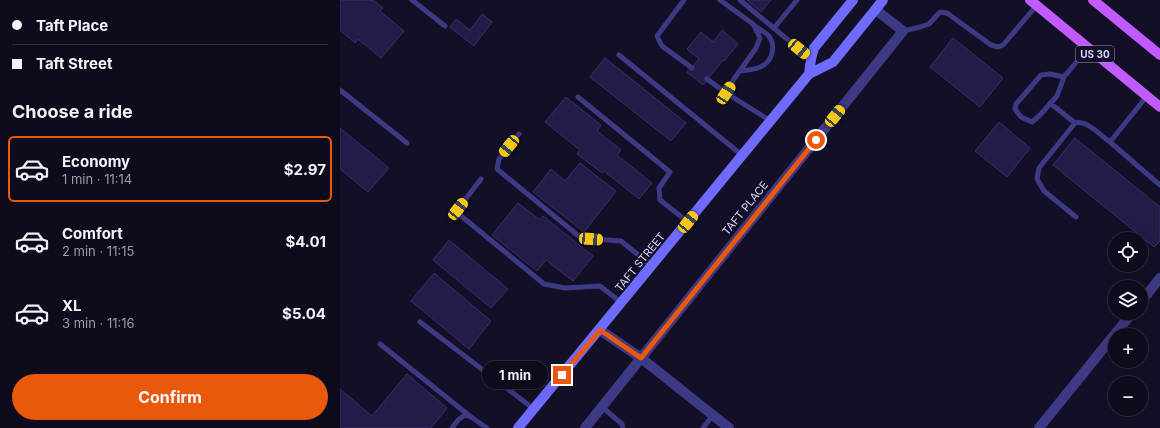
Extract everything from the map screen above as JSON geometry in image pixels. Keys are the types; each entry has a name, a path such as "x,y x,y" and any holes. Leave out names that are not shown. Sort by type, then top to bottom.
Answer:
{"main road":[{"path":"809,74 814,48 853,0"},
{"name":"TAFT STREET","path":"518,428 809,74 833,62 883,0"},
{"path":"1093,0 1160,54"},
{"name":"US 30","path":"1034,3 1160,107"}],"street":[{"path":"876,10 903,31"},
{"name":"TAFT PLACE","path":"585,428 903,31"},
{"path":"1148,293 1160,278"},
{"path":"1039,428 1126,320"},
{"path":"600,330 641,358 729,428"}],"lane":[{"path":"412,0 445,26"},
{"path":"684,0 657,36 662,46 692,68"},
{"path":"720,0 769,36 772,43 773,52 770,60 757,68 740,71"},
{"path":"740,0 811,59"},
{"path":"774,28 797,0"},
{"path":"903,31 928,24 940,12 947,13 991,45 998,47 1003,45 1034,3"},
{"path":"726,93 756,48 760,38 753,24"},
{"path":"1064,77 1050,74 1041,75 1016,104 1016,110 1022,117 1032,122 1039,116 1057,96 1064,77 1088,48"},
{"path":"618,54 743,156"},
{"path":"706,79 771,121"},
{"path":"340,90 407,143"},
{"path":"1110,142 1147,96"},
{"path":"578,97 670,172 659,188 660,200 688,222"},
{"path":"1050,103 1075,123 1080,122 1089,126 1160,185"},
{"path":"1075,123 1039,168 1037,179 1044,191 1076,217"},
{"path":"519,134 498,159 497,170 581,238 621,241 652,266"},
{"path":"481,179 458,209 460,215 544,284 565,288 600,286 622,303"},
{"path":"420,322 534,409"},
{"path":"380,344 471,417 487,428"},
{"path":"602,407 622,424 623,428"},
{"path":"452,428 458,420 465,415 471,417"},
{"path":"703,428 713,415"}],"building":[{"path":"340,0 373,0 383,8 380,11 404,31 381,58 358,39 355,43 340,30"},
{"path":"747,0 771,0 761,12"},
{"path":"482,14 492,22 474,46 450,27 456,19 470,30"},
{"path":"722,30 738,44 703,85 687,72 699,59 687,49 701,32 713,42"},
{"path":"953,38 1003,78 980,107 930,67"},
{"path":"605,58 686,123 671,141 590,77"},
{"path":"566,97 601,125 597,131 621,150 617,155 652,183 639,199 604,171 602,173 577,154 580,150 545,122"},
{"path":"999,122 1030,148 1007,177 975,151"},
{"path":"340,128 389,168 368,192 340,169"},
{"path":"1075,138 1160,207 1160,241 1154,247 1148,242 1148,232 1136,232 1053,165"},
{"path":"580,163 616,191 584,232 533,192 551,169 565,181"},
{"path":"518,203 540,220 543,216 593,256 573,281 546,260 537,271 492,235"},
{"path":"449,240 508,289 491,308 433,260"},
{"path":"434,273 491,321 469,349 411,301"},
{"path":"407,374 447,408 431,428 340,428 340,389 372,416"}],"route":[{"path":"562,375 600,330 641,358 816,140"}]}
